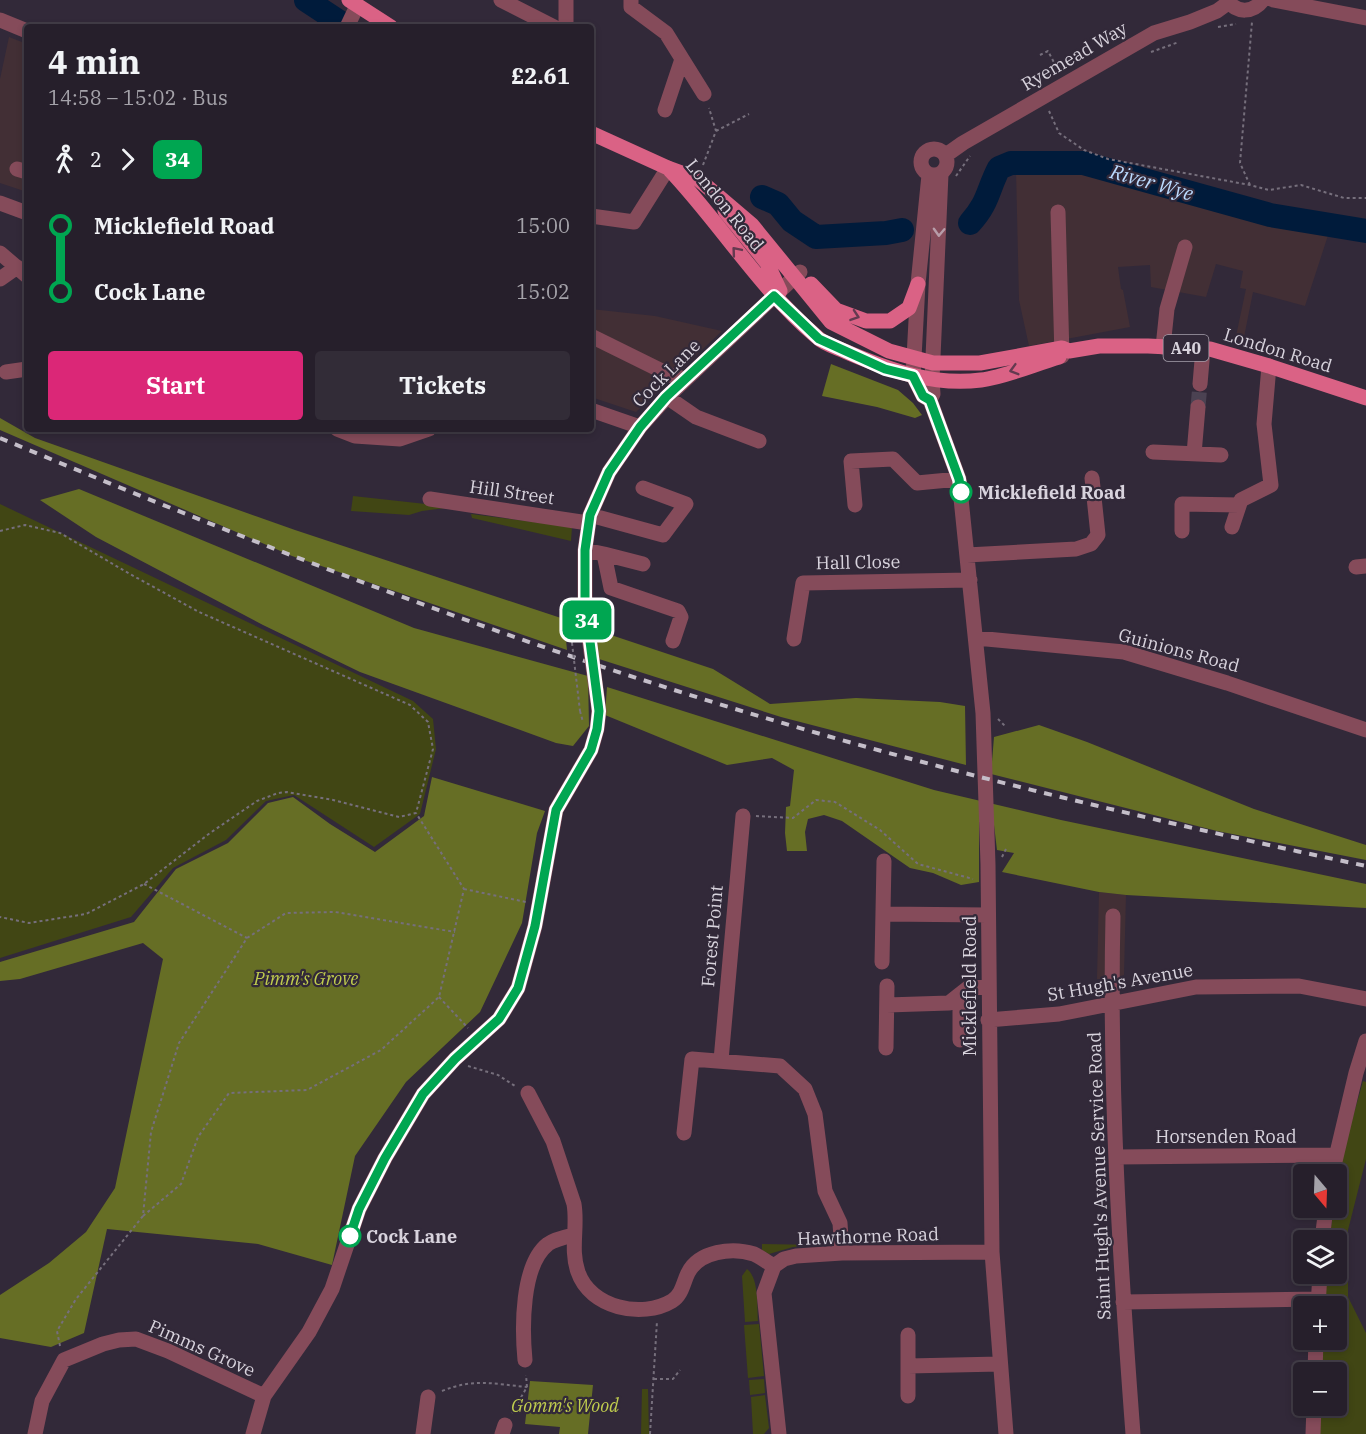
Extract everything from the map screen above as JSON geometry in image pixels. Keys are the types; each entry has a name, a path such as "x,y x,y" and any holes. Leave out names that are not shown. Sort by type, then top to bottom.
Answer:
{"main road":[{"path":"351,13 382,24"},
{"name":"A40","path":"594,134 668,168"},
{"name":"London Road","path":"668,168 698,179 752,225 796,275 831,322 889,351 933,363 980,363 1100,346 1210,349 1366,398"},
{"name":"London Road","path":"668,168 691,192 725,238 819,339 885,369 932,380 982,380 1064,352"},
{"name":"A40","path":"698,179 767,263 777,293"},
{"path":"796,275 836,310 866,321 890,321 909,308 918,284"}],"street":[{"path":"501,0 548,24"},
{"path":"566,0 566,24"},
{"path":"631,0 631,7 666,33 704,94"},
{"path":"1228,2 1239,10 1245,11 1258,6 1263,0"},
{"path":"1273,0 1366,18"},
{"name":"Ryemead Way","path":"946,155 1065,83 1154,33 1217,11 1228,2"},
{"path":"0,20 24,30"},
{"path":"665,110 682,59"},
{"name":"Ryemead Way","path":"913,376 918,284 941,178 948,163 946,155 935,149 927,150 921,165 941,178"},
{"path":"594,216 634,222 668,168"},
{"name":"Ryemead Way","path":"932,380 941,178"},
{"path":"0,203 24,212"},
{"path":"1058,212 1064,352"},
{"path":"1163,347 1167,309 1185,247"},
{"path":"0,253 22,271"},
{"path":"0,279 22,271"},
{"name":"Cock Lane","path":"253,1434 264,1396 304,1339 332,1289 359,1209 385,1158 423,1094 455,1059 499,1019 518,988 535,926 556,810 591,750 597,729 599,711 585,603 585,550 589,519 609,472 640,427 666,397 796,275"},
{"path":"594,337 670,375 686,379"},
{"path":"1200,384 1203,349"},
{"path":"1232,527 1241,500 1271,485 1264,424 1269,366"},
{"path":"6,372 24,369"},
{"name":"Micklefield Road","path":"913,376 923,396 930,400 959,479 983,713 992,1252 1006,1434"},
{"name":"Micklefield Road","path":"930,400 933,394 932,380"},
{"path":"666,397 696,417 759,441"},
{"path":"1194,454 1198,406"},
{"path":"594,411 640,427"},
{"path":"345,432 355,436 400,439 420,432"},
{"path":"1154,452 1221,455"},
{"path":"855,505 851,460 893,459 917,483 959,479"},
{"path":"967,555 1076,549 1091,544 1098,535 1092,478"},
{"name":"Hill Street","path":"430,499 589,519 663,535 686,504 643,488"},
{"path":"1182,531 1182,504 1239,505"},
{"path":"585,550 643,564"},
{"path":"604,554 611,588 678,611 681,617 673,641"},
{"name":"Hall Close","path":"794,639 803,583 970,580"},
{"name":"Guinions Road","path":"976,638 1124,652 1227,683 1366,730"},
{"name":"Forest Point","path":"721,1060 743,816"},
{"path":"882,962 884,861"},
{"path":"883,914 988,915"},
{"name":"Saint Hugh's Avenue Service Road","path":"1113,916 1111,1003 1116,1157 1123,1302 1133,1434"},
{"path":"886,1048 887,986"},
{"path":"887,1005 949,1004 968,988 988,986"},
{"name":"St Hugh's Avenue","path":"988,1020 1059,1014 1196,987 1299,986 1366,999"},
{"path":"960,994 960,1040"},
{"path":"1334,1164 1366,1041"},
{"path":"684,1133 692,1059 780,1066 805,1089 815,1114 825,1191 840,1223 842,1253"},
{"path":"528,1093 553,1141 565,1177 576,1214 574,1235 577,1271 590,1292 608,1304 617,1306 658,1307 677,1297 692,1268 706,1256 727,1252 753,1254 774,1266 764,1293 779,1434"},
{"name":"Horsenden Road","path":"1116,1157 1336,1155"},
{"path":"525,1360 523,1317 532,1270 538,1255 546,1245 574,1235"},
{"name":"Hawthorne Road","path":"774,1266 784,1259 796,1256 842,1253 992,1252"},
{"path":"1123,1302 1293,1303"},
{"path":"908,1335 908,1396"},
{"name":"Pimms Grove","path":"63,1360 103,1344 136,1339 168,1351 264,1396"},
{"path":"35,1434 42,1401 63,1360"},
{"path":"908,1366 1000,1364"},
{"path":"423,1434 428,1397"},
{"path":"1313,1434 1314,1416"}],"path":[{"path":"1250,185 1240,164 1252,21"},
{"path":"1208,29 1241,23"},
{"path":"1142,55 1180,41"},
{"path":"1040,55 1048,51 1065,83"},
{"path":"698,179 716,131 704,94"},
{"path":"1043,97 1059,133 1084,150 1108,159 1269,190 1301,185 1344,198 1366,198"},
{"path":"716,131 749,114"},
{"path":"941,178 956,176 972,153"},
{"path":"0,531 25,525 60,533 199,612 410,705 428,722 433,749 416,813 465,889 539,905"},
{"path":"573,643 580,711"},
{"path":"0,917 29,924 86,914 144,884 210,833 257,801 278,793 287,792 333,800 399,817 416,813"},
{"path":"743,816 793,818 816,800 835,802 880,830 918,864 987,881"},
{"path":"144,884 247,938"},
{"path":"63,1360 57,1331 76,1299 143,1216 181,1184 198,1137 229,1092 307,1090 381,1050 439,997 465,889"},
{"path":"143,1216 151,1132 179,1043 247,938 286,912 334,912 455,932"},
{"path":"439,997 478,1040"},
{"path":"455,1059 467,1066 498,1075 528,1093"},
{"path":"650,1434 658,1307"},
{"path":"503,1430 526,1387 525,1360"},
{"path":"654,1379 673,1379 680,1370"},
{"path":"428,1397 455,1386 488,1382 526,1387"}],"shaded area":[{"path":"9,37 24,43 24,191 0,183 0,79"},
{"path":"1016,170 1109,174 1162,184 1259,210 1298,216 1334,217 1305,306 1253,292 1244,337 1236,336 1246,289 1240,288 1243,271 1216,264 1206,297 1151,287 1150,265 1118,267 1130,327 1029,346 1019,300"},
{"path":"594,309 655,316 722,331 636,412 594,398"},
{"path":"1099,892 1126,895 1124,975 1110,979 1097,979"}],"green space":[{"path":"831,364 898,390 913,403 922,415 915,418 877,407 822,396"},
{"path":"0,418 35,438 295,530 564,619 567,650 292,556 0,430"},
{"path":"79,489 414,628 588,676 589,726 573,746 556,743 360,672 263,625 96,537 40,500"},
{"path":"353,496 453,507 409,515 351,511"},
{"path":"0,504 413,701 433,719 436,749 420,814 374,847 294,795 266,801 226,840 173,868 131,917 0,958"},
{"path":"471,514 572,527 571,541 472,518"},
{"path":"596,630 713,669 770,704 856,698 940,702 965,706 966,765 781,717 599,659"},
{"path":"607,687 934,790 1061,820 1366,884 1366,908 1126,895 1099,892 1002,872 1014,853 997,850 994,825 979,822 979,882 961,885 933,873 910,868 842,821 824,815 808,819 805,832 807,851 787,851 786,807 790,806 794,770 772,758 727,765 605,715"},
{"path":"1039,725 1254,809 1366,845 1366,860 1217,831 991,774 994,737"},
{"name":"Pimm's Grove","path":"432,777 545,811 537,833 522,923 480,1012 406,1082 355,1156 332,1265 258,1244 107,1229 84,1333 51,1347 0,1338 0,1295 49,1263 86,1232 115,1188 163,959 143,943 20,979 0,981 0,962 134,922 176,869 228,843 268,803 293,797 330,824 375,852 424,816"},
{"path":"1363,1081 1366,1082 1366,1159 1348,1230 1348,1297 1366,1333 1366,1434 1319,1434 1319,1416 1347,1416 1347,1362 1320,1362 1320,1350 1347,1350 1347,1296 1322,1296 1323,1284 1347,1284 1347,1230 1331,1230 1332,1218 1347,1218 1347,1164 1341,1164"},
{"path":"762,1244 821,1245 793,1247 769,1254 762,1250"},
{"path":"747,1269 754,1279 758,1321 745,1322 742,1276"},
{"path":"759,1324 764,1376 748,1378 744,1325"},
{"path":"764,1379 765,1393 750,1395 749,1380"},
{"name":"Gomm's Wood","path":"530,1381 593,1385 588,1434 559,1434 560,1427 525,1424"},
{"path":"642,1389 648,1389 649,1434 641,1434"},
{"path":"765,1395 769,1428 764,1434 753,1434 751,1397"}],"waterway":[{"name":"River Wye","path":"306,0 342,24"},
{"name":"River Wye","path":"970,223 984,202 999,168 1011,163 1083,163 1270,215 1366,231"},
{"name":"River Wye","path":"762,197 778,204 792,221 816,237 902,230"}],"tunnel":[{"path":"1198,407 1200,384"}],"railway":[{"path":"0,438 165,506 415,602 499,632 754,715 1014,786 1366,866"}],"bus line":[{"name":"34","path":"350,1236 359,1209 385,1158 423,1094 455,1059 499,1019 518,988 535,926 556,810 591,750 597,729 599,711 585,603 585,550 588,523 609,472 640,427 666,397 774,296 819,339 885,369 913,376 923,396 930,400 959,479 961,492"}],"place":[{"name":"Micklefield Road","path":"961,492"},
{"name":"Cock Lane","path":"350,1236"}]}
